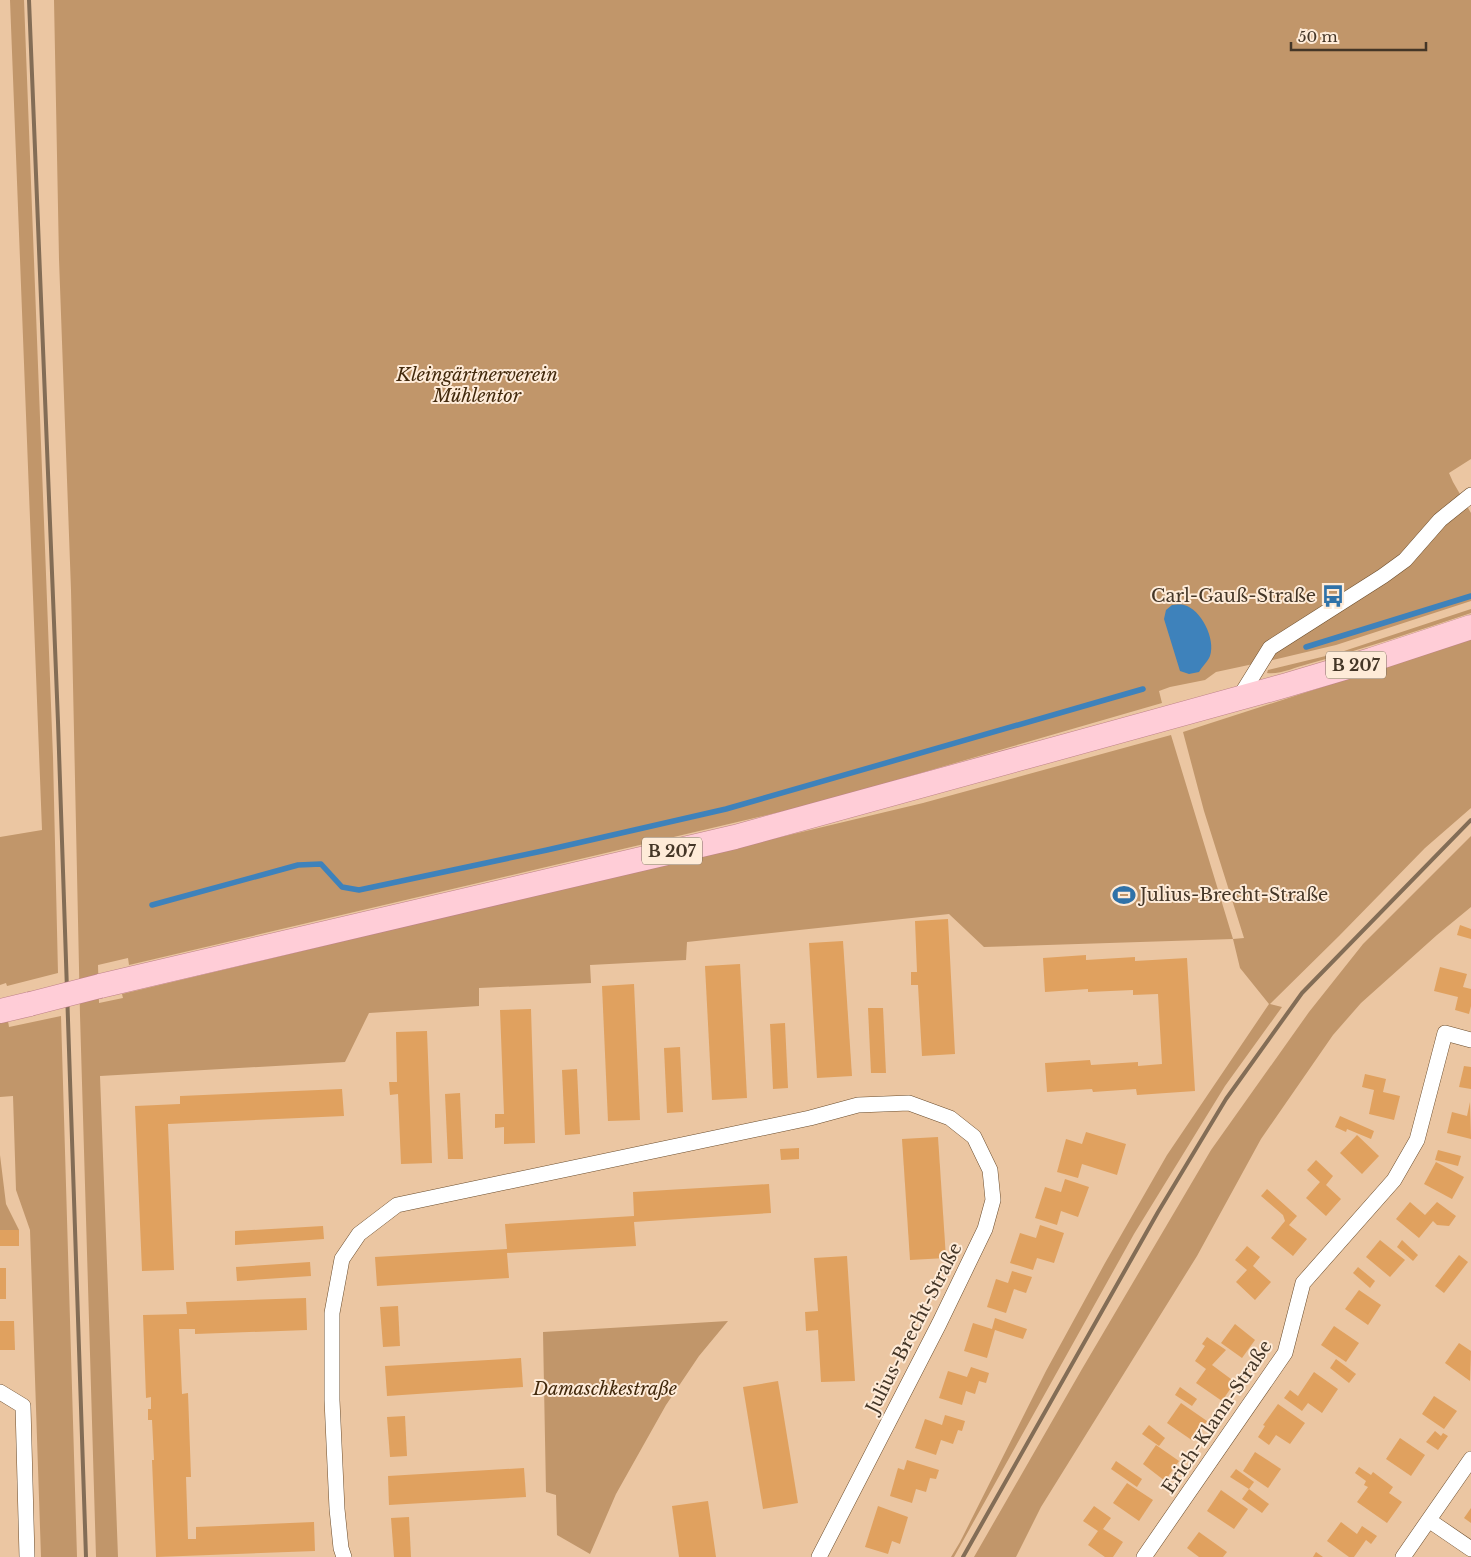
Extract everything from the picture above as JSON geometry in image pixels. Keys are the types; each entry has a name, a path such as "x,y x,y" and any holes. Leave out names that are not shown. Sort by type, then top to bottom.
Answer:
{"main road":[{"name":"B 207","path":"0,1011 735,836 1239,698 1371,660 1471,628"}],"street":[{"path":"1239,698 1270,648 1405,560 1440,520 1471,495"},
{"name":"Erich-Klann-Straße","path":"1144,1557 1285,1353 1303,1283 1394,1180 1417,1140 1445,1033 1471,1040"},
{"name":"Julius-Brecht-Straße","path":"344,1557 340,1548 337,1509 332,1380 332,1313 342,1259 359,1234 397,1205 810,1118 858,1105 909,1103 950,1118 974,1137 990,1170 993,1200 985,1229 939,1324 819,1557"},
{"path":"0,1392 23,1406 28,1557"},
{"path":"1402,1557 1430,1520 1471,1459"},
{"path":"1430,1520 1471,1549"}],"green space":[{"path":"10,0 24,0 53,757 58,973 7,986 6,983 0,985 0,837 42,830"},
{"name":"Kleingärtnerverein Mühlentor","path":"54,0 1471,0 1471,459 1449,473 1471,513 1471,601 1336,645 1216,672 1205,680 1159,691 1162,703 814,804 129,965 128,958 98,965 99,1003 123,998 122,994 923,803 1171,735 1233,939 984,947 949,914 687,942 686,960 590,965 591,983 479,988 479,1006 369,1013 345,1062 100,1076 118,1557 96,1557 80,1015 71,590 59,259"},
{"path":"1471,609 1471,613 1370,646 1282,672 1267,673 1268,670 1338,653"},
{"path":"1471,639 1471,808 1425,848 1270,1004 1282,1007 1225,1086 1134,1234 954,1557 951,1557 1046,1371 1167,1155 1269,1004 1240,968 1233,939 1244,938 1204,811 1183,732"},
{"path":"1471,836 1471,907 1361,1003 1333,1035 1261,1139 1197,1256 1041,1507 1016,1557 974,1557 1211,1150 1309,1012 1363,944"},
{"path":"61,1016 77,1557 41,1557 30,1230 16,1190 13,1096 0,1097 0,1023 8,1021 9,1027"},
{"path":"0,1155 6,1204 19,1230 0,1230"},
{"name":"Damaschkestraße","path":"728,1321 699,1356 666,1405 616,1494 590,1554 557,1535 556,1495 546,1492 543,1332"}],"water":[{"path":"1172,605 1182,605 1196,612 1209,633 1211,641 1210,656 1199,672 1189,674 1180,671 1164,619 1166,610"}],"building":[{"path":"948,919 955,1054 922,1056 918,985 911,985 911,972 917,972 915,921"},
{"path":"1460,925 1471,929 1471,939 1457,935"},
{"path":"843,941 852,1076 817,1078 809,943"},
{"path":"1086,955 1086,960 1135,957 1135,961 1187,958 1195,1091 1137,1095 1136,1089 1093,1092 1092,1089 1047,1092 1045,1063 1090,1060 1091,1065 1138,1062 1138,1066 1162,1064 1158,994 1133,995 1133,990 1088,992 1088,989 1045,992 1043,958"},
{"path":"740,964 747,1098 712,1100 705,966"},
{"path":"1440,967 1467,974 1463,987 1471,989 1469,1014 1455,1010 1458,997 1434,991"},
{"path":"634,984 640,1120 608,1121 602,986"},
{"path":"868,1008 883,1008 886,1073 871,1073"},
{"path":"531,1009 535,1143 504,1144 504,1127 495,1128 495,1114 504,1114 500,1010"},
{"path":"785,1023 788,1088 773,1089 770,1024"},
{"path":"427,1031 432,1163 401,1164 398,1094 390,1095 389,1082 397,1082 396,1032"},
{"path":"680,1047 683,1112 667,1113 664,1048"},
{"path":"1464,1066 1471,1067 1471,1089 1459,1087"},
{"path":"577,1069 580,1134 565,1135 562,1070"},
{"path":"1365,1074 1386,1079 1383,1092 1400,1096 1394,1120 1369,1114 1374,1090 1362,1087"},
{"path":"342,1089 344,1116 168,1124 174,1270 142,1271 135,1106 180,1104 180,1096"},
{"path":"460,1093 463,1159 448,1159 445,1094"},
{"path":"1470,1102 1471,1139 1447,1133 1452,1112 1467,1116"},
{"path":"1340,1116 1374,1131 1371,1139 1347,1129 1346,1132 1335,1127"},
{"path":"1086,1132 1126,1144 1117,1175 1082,1164 1078,1178 1057,1172 1066,1139 1082,1144"},
{"path":"1357,1135 1379,1156 1362,1174 1340,1153"},
{"path":"938,1137 946,1258 910,1260 902,1139"},
{"path":"799,1148 799,1159 781,1160 780,1149"},
{"path":"1438,1150 1461,1156 1458,1166 1435,1160"},
{"path":"1316,1160 1333,1176 1326,1185 1341,1199 1326,1216 1306,1198 1320,1182 1307,1170"},
{"path":"1436,1162 1464,1177 1452,1199 1424,1184"},
{"path":"1065,1179 1089,1187 1078,1217 1061,1211 1057,1225 1035,1218 1045,1187 1061,1192"},
{"path":"769,1184 771,1213 634,1222 636,1246 507,1253 509,1278 377,1286 375,1257 507,1249 505,1224 634,1216 633,1192"},
{"path":"1267,1189 1297,1216 1289,1225 1307,1239 1293,1256 1271,1238 1285,1221 1283,1215 1261,1196"},
{"path":"1410,1202 1425,1215 1437,1202 1456,1216 1449,1226 1437,1225 1433,1221 1419,1238 1396,1219"},
{"path":"1040,1225 1064,1233 1054,1263 1037,1258 1033,1270 1010,1263 1020,1233 1036,1238"},
{"path":"323,1226 324,1239 235,1245 235,1231"},
{"path":"0,1230 19,1230 19,1246 0,1246"},
{"path":"1380,1240 1405,1260 1390,1277 1366,1257"},
{"path":"1402,1240 1418,1255 1413,1261 1397,1247"},
{"path":"1247,1246 1260,1257 1253,1266 1271,1282 1255,1300 1236,1282 1247,1270 1235,1260"},
{"path":"1459,1255 1468,1262 1444,1293 1435,1286"},
{"path":"847,1256 855,1381 821,1382 818,1330 806,1331 805,1312 818,1311 814,1258"},
{"path":"310,1262 311,1276 237,1281 236,1267"},
{"path":"1358,1267 1375,1281 1370,1288 1353,1273"},
{"path":"0,1268 6,1268 6,1299 0,1299"},
{"path":"1012,1271 1032,1277 1026,1293 1014,1289 1006,1313 987,1307 996,1279 1008,1283"},
{"path":"1359,1290 1381,1305 1368,1325 1345,1309"},
{"path":"306,1298 307,1330 195,1334 195,1329 179,1329 182,1394 188,1393 191,1477 186,1477 188,1539 196,1539 196,1527 314,1522 315,1551 156,1557 152,1420 148,1420 148,1409 151,1409 151,1397 146,1398 143,1315 187,1314 186,1302"},
{"path":"398,1306 400,1346 383,1347 380,1307"},
{"path":"995,1318 1027,1329 1023,1339 995,1330 987,1358 964,1351 973,1323 992,1329"},
{"path":"0,1321 14,1321 15,1350 0,1350"},
{"path":"1235,1324 1255,1340 1242,1358 1221,1343"},
{"path":"1334,1326 1359,1343 1346,1362 1321,1345"},
{"path":"1207,1337 1226,1350 1212,1365 1235,1382 1222,1401 1196,1383 1206,1369 1195,1361 1205,1346 1202,1344"},
{"path":"1459,1343 1471,1351 1470,1381 1445,1363"},
{"path":"521,1358 523,1387 387,1396 385,1366"},
{"path":"1336,1359 1356,1374 1349,1383 1330,1368"},
{"path":"971,1367 989,1373 986,1383 979,1381 975,1394 966,1391 962,1405 939,1398 948,1371 967,1377"},
{"path":"1314,1372 1338,1389 1322,1413 1308,1403 1302,1411 1284,1398 1290,1390 1298,1396"},
{"path":"778,1381 798,1503 763,1509 743,1387"},
{"path":"1180,1387 1197,1399 1192,1406 1175,1395"},
{"path":"1434,1396 1457,1411 1444,1429 1422,1414"},
{"path":"1181,1403 1207,1421 1193,1441 1167,1423"},
{"path":"1278,1404 1305,1423 1290,1444 1276,1435 1269,1445 1258,1437 1265,1426 1263,1425"},
{"path":"945,1415 965,1421 962,1431 958,1430 953,1444 941,1440 936,1455 915,1448 925,1419 942,1425"},
{"path":"405,1416 407,1456 390,1457 387,1417"},
{"path":"1149,1425 1165,1438 1159,1446 1142,1434"},
{"path":"1435,1431 1441,1436 1443,1433 1448,1436 1438,1450 1426,1442"},
{"path":"1400,1438 1425,1455 1411,1476 1386,1459"},
{"path":"1156,1445 1179,1461 1165,1481 1143,1464"},
{"path":"1255,1452 1281,1469 1268,1488 1243,1471"},
{"path":"907,1460 939,1470 936,1479 930,1478 926,1492 916,1489 912,1503 890,1496 898,1468 904,1470"},
{"path":"1116,1461 1142,1479 1137,1487 1111,1469"},
{"path":"1359,1467 1371,1475 1373,1472 1393,1487 1389,1493 1402,1502 1387,1523 1357,1502 1368,1487 1364,1485 1366,1481 1355,1473"},
{"path":"524,1468 526,1497 389,1505 388,1476"},
{"path":"1236,1469 1254,1482 1249,1489 1230,1477"},
{"path":"1127,1483 1153,1500 1139,1521 1113,1503"},
{"path":"1249,1489 1269,1504 1262,1513 1242,1499"},
{"path":"1221,1490 1248,1509 1234,1529 1207,1511"},
{"path":"708,1501 716,1557 679,1557 672,1506"},
{"path":"878,1506 908,1517 900,1544 892,1541 888,1554 865,1547"},
{"path":"1094,1506 1111,1518 1103,1529 1123,1542 1113,1557 1105,1557 1088,1545 1098,1531 1083,1521"},
{"path":"1471,1508 1471,1523 1464,1518"},
{"path":"409,1517 411,1557 394,1557 391,1518"},
{"path":"1341,1522 1357,1534 1362,1526 1377,1536 1371,1544 1366,1540 1354,1557 1349,1557 1327,1541"},
{"path":"1199,1532 1227,1552 1223,1557 1199,1557 1187,1548"},
{"path":"1316,1552 1323,1557 1313,1557"}],"waterway":[{"path":"1306,647 1471,596"},
{"path":"152,905 298,865 321,864 342,887 359,890 547,850 726,809 1143,689"}],"railway":[{"path":"29,0 58,722 86,1557"},
{"path":"963,1557 1158,1212 1226,1099 1302,993 1471,820"}],"place":[{"name":"Carl-Gauß-Straße","path":"1333,596"},
{"name":"Julius-Brecht-Straße","path":"1124,895"}]}
